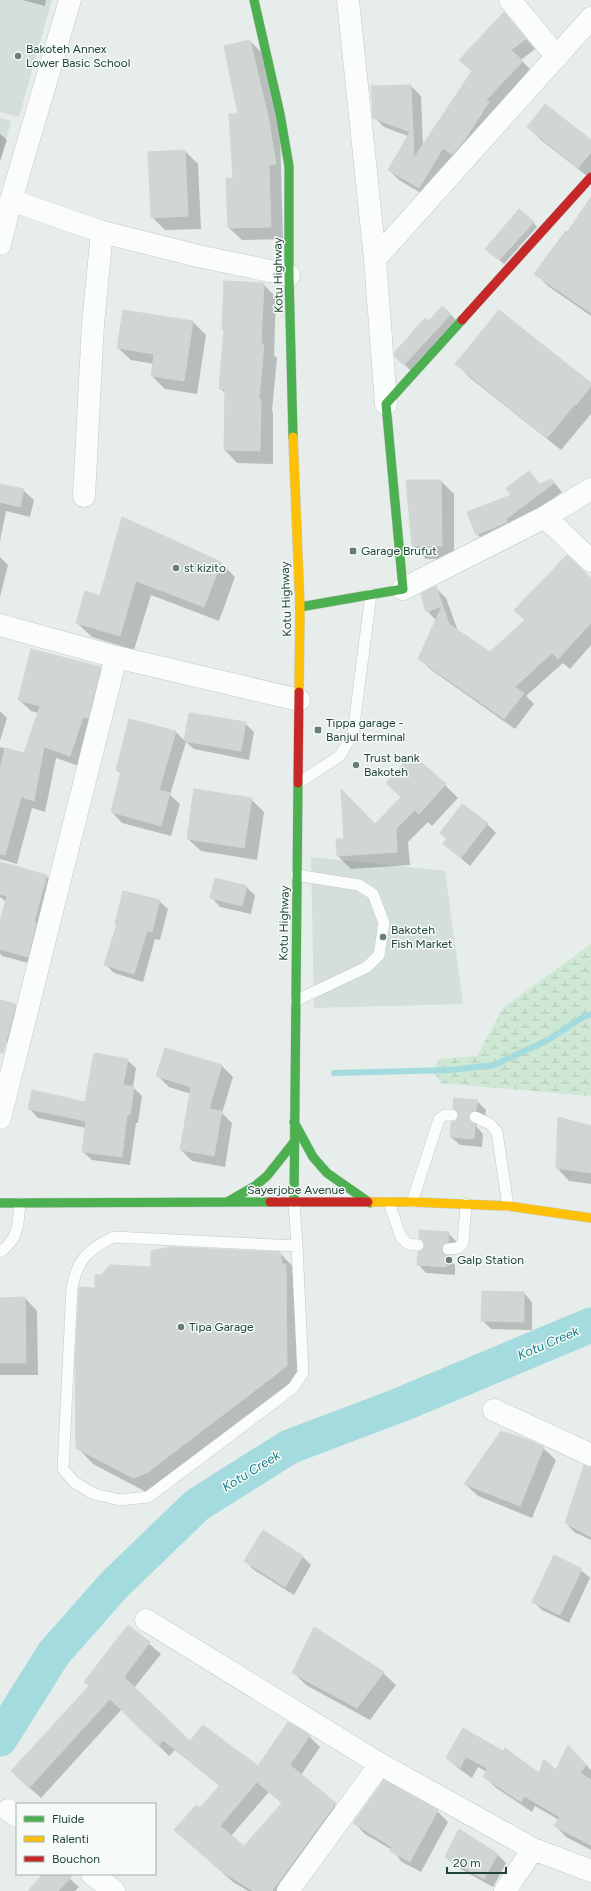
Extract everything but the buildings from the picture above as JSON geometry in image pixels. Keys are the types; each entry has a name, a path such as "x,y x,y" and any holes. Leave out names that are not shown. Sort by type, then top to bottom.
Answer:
{"street":[{"path":"0,244 11,200 70,0"},
{"name":"Kotu Highway","path":"254,0 280,114 289,166 289,275 296,534 300,607 296,875 294,1202"},
{"path":"348,0 374,259 403,589"},
{"path":"510,0 557,57"},
{"path":"374,259 591,18"},
{"path":"386,404 591,177"},
{"path":"11,200 102,232 198,256 289,275"},
{"path":"84,496 93,324 102,232"},
{"path":"300,607 403,589 545,517 591,489"},
{"path":"545,517 591,562"},
{"path":"0,625 116,657 299,700"},
{"path":"0,1118 116,657"},
{"path":"294,1122 313,1157 327,1173 370,1203"},
{"path":"226,1202 255,1186 261,1181 294,1142"},
{"name":"Sayerjobe Avenue","path":"0,1203 412,1202 508,1206 591,1218"},
{"path":"494,1410 591,1455"},
{"path":"146,1620 380,1764 533,1849 591,1871"},
{"path":"288,1891 380,1764"},
{"path":"505,1891 533,1849"},
{"path":"93,1875 114,1891"}],"lane":[{"path":"298,783 340,756 352,733 370,594"},
{"path":"295,1001 367,967 379,954 384,923 373,894 359,885 296,875"},
{"path":"412,1202 439,1119 445,1115 452,1115"},
{"path":"475,1117 490,1124 497,1132 508,1206"},
{"path":"294,1202 297,1246 303,1373 293,1388 148,1497 120,1500 94,1494 74,1482 64,1469 72,1288 75,1271 87,1253 114,1237 297,1246"},
{"path":"0,1252 10,1246 17,1232 20,1203"},
{"path":"389,1203 400,1237 408,1244 418,1245"},
{"path":"448,1248 458,1248 463,1243 466,1204"}],"shaded area":[{"name":"Bakoteh Annex Lower Basic School","path":"0,0 52,0 19,117 0,112"},
{"path":"0,118 11,121 0,163"},
{"name":"Bakoteh Fish Market","path":"311,857 445,871 463,1004 314,1008"}],"green space":[{"path":"591,944 591,1096 441,1083 433,1071 439,1059 477,1056 503,1008"}],"waterway":[{"path":"334,1073 451,1070 494,1065 548,1040 580,1019 591,1014"},
{"name":"Kotu Creek","path":"0,1739 54,1653 114,1585 197,1505 289,1447 400,1405 591,1325"}],"traffic: fast":[{"path":"254,0 280,114 289,166 289,275 293,437"},
{"path":"300,607 403,589 386,404 462,320"},
{"path":"294,1202 298,783"},
{"path":"294,1122 313,1157 327,1173 370,1203"},
{"path":"229,1201 255,1186 267,1176 294,1142"},
{"path":"0,1203 270,1202"}],"traffic: slow":[{"path":"293,437 300,607 299,692"},
{"path":"368,1202 412,1202 508,1206 591,1218"}],"traffic: jam":[{"path":"462,320 591,177"},
{"path":"298,783 299,692"},
{"path":"270,1202 368,1202"}],"place":[{"name":"Bakoteh Annex Lower Basic School","path":"18,56"},
{"name":"Garage Brufut","path":"353,551"},
{"name":"st kizito","path":"176,568"},
{"name":"Tippa garage - Banjul terminal","path":"318,730"},
{"name":"Trust bank Bakoteh","path":"356,765"},
{"name":"Bakoteh Fish Market","path":"383,937"},
{"name":"Galp Station","path":"449,1260"},
{"name":"Tipa Garage","path":"181,1327"}]}
